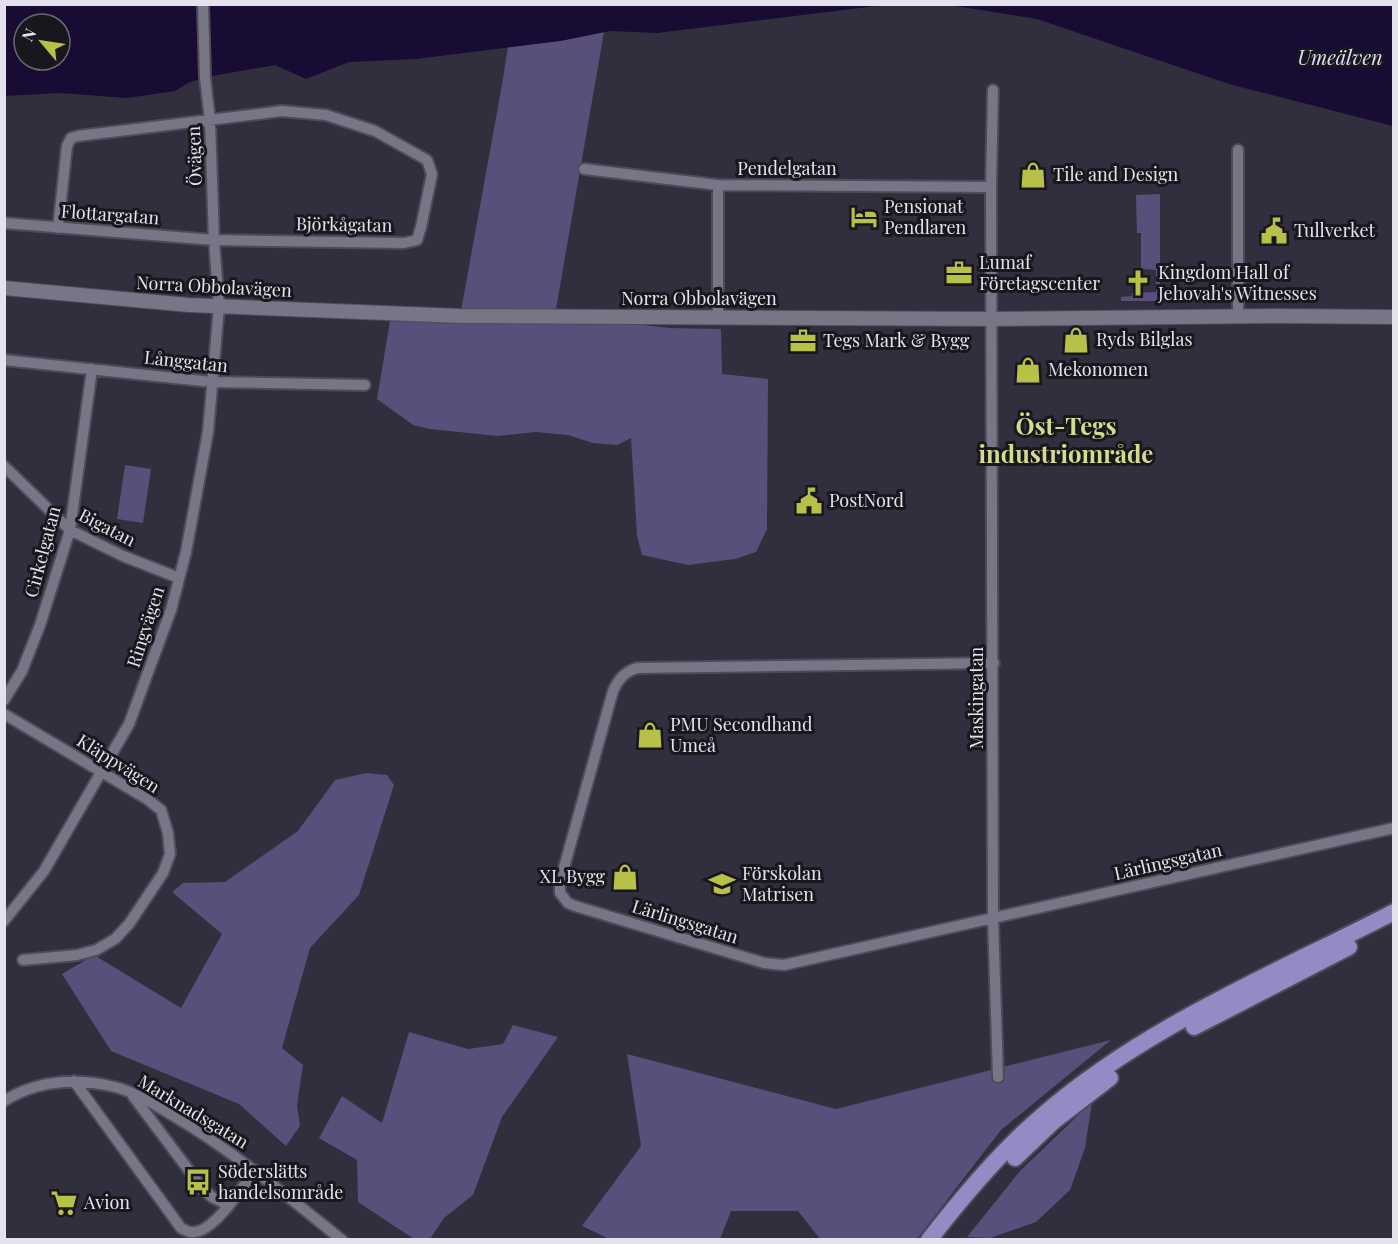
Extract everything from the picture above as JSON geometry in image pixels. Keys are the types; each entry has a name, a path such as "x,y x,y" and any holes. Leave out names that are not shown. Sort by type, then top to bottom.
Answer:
{"highway":[{"path":"929,1239 997,1161 1042,1116 1081,1085 1118,1059 1210,1005 1263,976 1394,912"},
{"path":"944,1239 988,1186 1016,1157 1054,1121 1110,1078 1184,1032 1394,924"}],"street":[{"name":"Övägen","path":"203,4 219,306"},
{"name":"Maskingatan","path":"993,90 993,918 998,1077"},
{"name":"Björkågatan","path":"210,121 282,111 326,115 375,131 427,160 432,174 417,240 404,243 214,240"},
{"path":"58,228 67,146 71,138 78,135 210,121"},
{"path":"1238,150 1238,316"},
{"name":"Pendelgatan","path":"584,170 718,186 992,187"},
{"path":"718,186 718,316"},
{"name":"Flottargatan","path":"4,223 214,240"},
{"name":"Norra Obbolavägen","path":"4,288 219,306 460,316 993,319 1394,317"},
{"name":"Ringvägen","path":"4,921 44,871 129,724 171,610 205,452 219,306"},
{"name":"Långgatan","path":"4,360 212,382 365,385"},
{"name":"Cirkelgatan","path":"4,700 21,671 40,624 70,530 92,369"},
{"name":"Bigatan","path":"4,466 70,530 123,556 179,578"},
{"name":"Lärlingsgatan","path":"994,663 637,668 630,670 617,682 613,691 560,882 560,893 567,903 575,906 764,963 784,965 1394,828"},
{"name":"Kläppvägen","path":"4,714 147,799 160,810 168,833 170,854 162,873 129,924 114,939 96,950 77,955 24,960"},
{"path":"74,1081 181,1228 190,1232 202,1230 213,1223 255,1170"},
{"name":"Marknadsgatan","path":"4,1101 39,1086 74,1081 117,1088 132,1094 185,1123 255,1170 342,1239"},
{"path":"132,1094 203,1189 222,1203 231,1200"}],"shaded area":[{"path":"604,32 555,315 670,328 721,329 722,374 768,379 767,529 756,552 735,559 688,565 642,555 637,536 631,438 617,445 593,443 568,435 536,432 498,436 430,429 413,425 377,399 390,321 459,322 508,46 560,41"},
{"path":"1160,194 1160,301 1121,301 1121,297 1132,296 1132,293 1156,292 1156,270 1141,269 1141,233 1137,233 1136,195"},
{"path":"125,465 151,469 143,523 117,519"},
{"path":"366,773 387,775 394,785 359,895 310,948 282,1048 303,1065 297,1105 300,1126 286,1146 239,1104 111,1051 62,974 94,955 181,1008 222,934 172,892 183,883 225,882 298,831 335,780"},
{"path":"513,1025 558,1037 502,1117 473,1195 444,1218 430,1239 414,1239 358,1202 357,1160 319,1138 342,1096 382,1123 409,1032 468,1049 503,1044"},
{"path":"1111,1040 1001,1130 917,1239 820,1239 798,1211 731,1211 720,1239 609,1239 582,1226 641,1146 627,1054 836,1109"},
{"path":"1092,1102 1085,1148 1070,1190 1036,1222 990,1238 967,1237 1020,1171"}],"water":[{"name":"Umeälven","path":"5,5 1393,5 1393,126 1229,84 1037,19 956,6 876,6 657,33 610,31 560,41 416,59 349,62 306,79 275,65 206,77 188,83 175,91 127,98 60,93 5,96"}],"place":[{"name":"Tile and Design","path":"1033,175"},
{"name":"Pensionat Pendlaren","path":"864,217"},
{"name":"Tullverket","path":"1274,231"},
{"name":"Lumaf Företagscenter","path":"959,273"},
{"name":"Kingdom Hall of Jehovah's Witnesses","path":"1138,283"},
{"name":"Ryds Bilglas","path":"1076,340"},
{"name":"Tegs Mark & Bygg","path":"803,341"},
{"name":"Mekonomen","path":"1028,370"},
{"name":"PostNord","path":"809,501"},
{"name":"PMU Secondhand Umeå","path":"650,735"},
{"name":"XL Bygg","path":"625,877"},
{"name":"Förskolan Matrisen","path":"722,884"},
{"name":"Söderslätts handelsområde","path":"198,1182"},
{"name":"Avion","path":"64,1203"}],"district":[{"name":"Öst-Tegs industriområde","path":"1066,441"}]}
